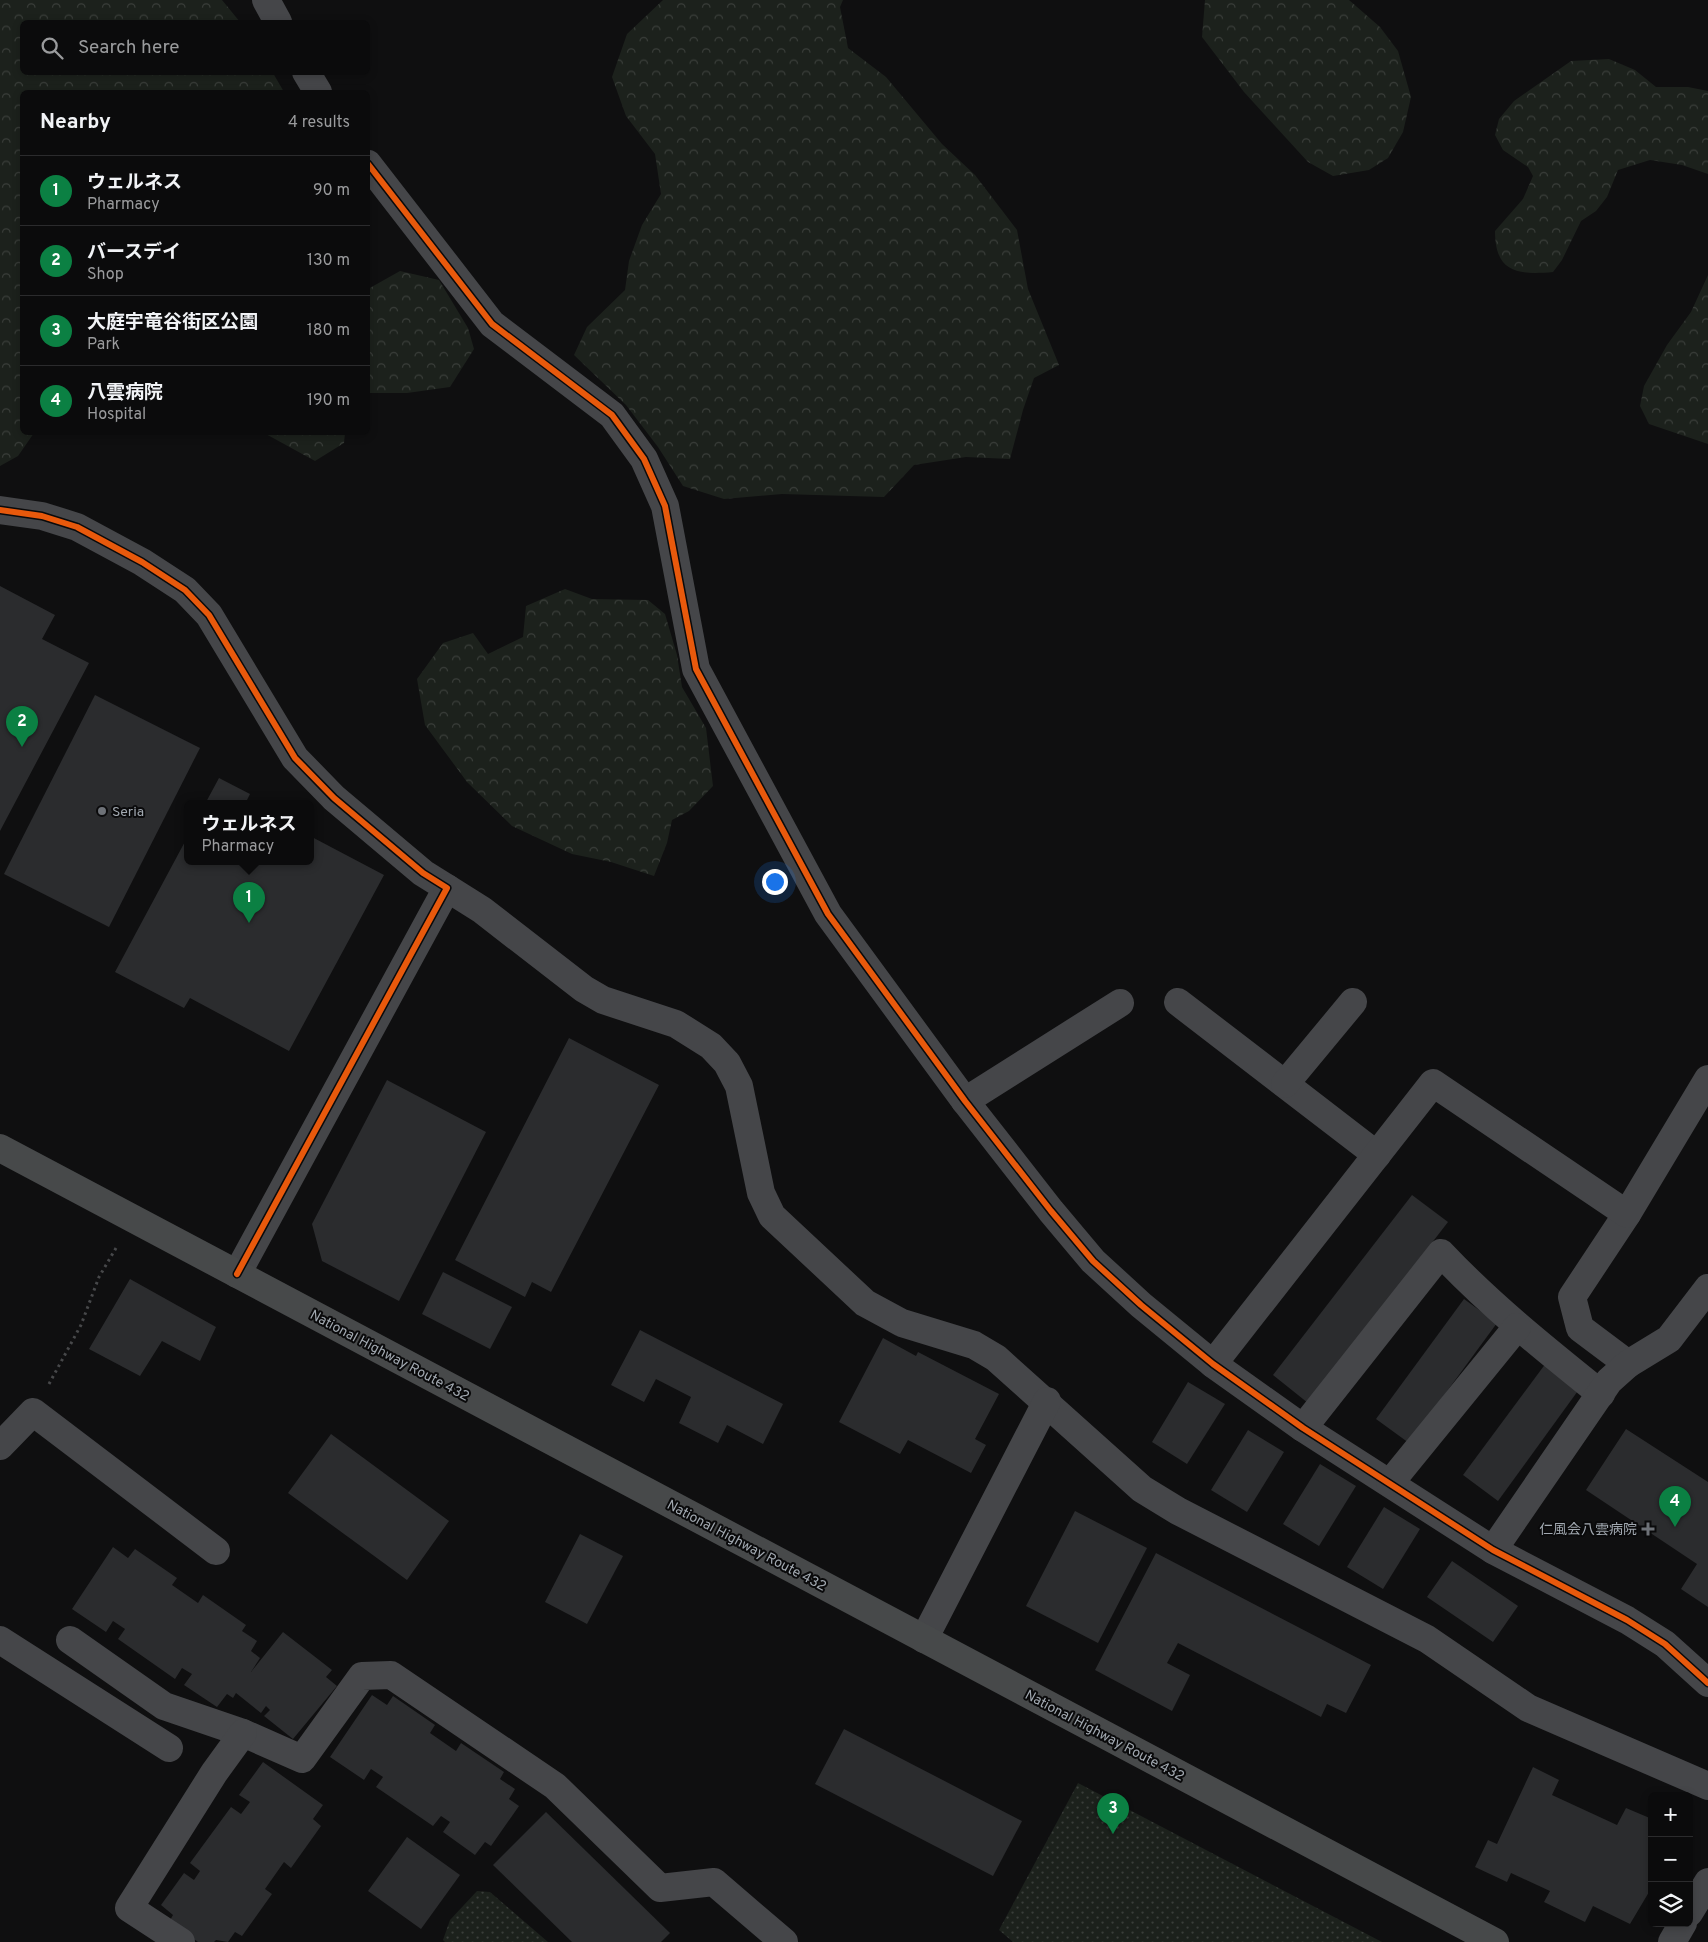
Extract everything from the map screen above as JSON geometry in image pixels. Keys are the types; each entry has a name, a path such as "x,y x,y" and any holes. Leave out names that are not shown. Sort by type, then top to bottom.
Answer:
{"highway":[{"name":"National Highway Route 432","path":"0,1148 1495,1942"}],"street":[{"path":"266,0 277,20"},
{"path":"308,75 317,90"},
{"path":"370,167 492,324 612,415 644,459 665,506 696,669 828,914 965,1101 1051,1211 1093,1261 1141,1305 1213,1364 1303,1428 1493,1550 1627,1620 1665,1644 1708,1683"},
{"path":"0,510 42,516 77,527 142,562 185,590 208,615 295,758 334,798 423,872 482,910 584,989 603,1000 676,1024 711,1046 727,1062 739,1086 761,1193 772,1216 865,1304 902,1324 974,1345 996,1358 1142,1489 1178,1511 1427,1639 1528,1708 1708,1786"},
{"path":"237,1274 447,888"},
{"path":"1178,1002 1376,1156"},
{"path":"1285,1084 1353,1002"},
{"path":"965,1101 1120,1003"},
{"path":"1628,1364 1580,1328 1572,1297 1627,1214 1708,1079"},
{"path":"1213,1364 1433,1083 1627,1214"},
{"path":"1303,1428 1441,1253 1469,1283 1517,1327 1601,1394"},
{"path":"1493,1550 1609,1381 1628,1364 1669,1339 1708,1288"},
{"path":"1390,1483 1517,1327"},
{"path":"924,1639 1046,1401"},
{"path":"0,1446 33,1412 216,1552"},
{"path":"0,1640 169,1748"},
{"path":"70,1640 164,1706 243,1733 302,1759 362,1676 391,1675 555,1786 660,1888 714,1882 784,1942"},
{"path":"181,1942 128,1908 214,1773 243,1733"},
{"path":"1693,1906 1708,1882"},
{"path":"1672,1942 1681,1927"}],"path":[{"path":"33,1412 81,1325 99,1277 133,1219"}],"green space":[{"path":"0,0 222,0 238,20 20,20 20,75 274,75 283,90 20,90 20,435 33,435 18,456 0,466"},
{"path":"663,0 843,0 840,7 848,48 886,77 942,144 975,175 1017,230 1028,289 1059,365 1034,378 1010,459 966,457 914,465 884,497 782,494 724,499 683,486 658,447 626,405 574,355 587,327 625,290 629,261 642,225 661,194 655,154 626,116 612,77 627,34"},
{"path":"1205,0 1349,0 1380,27 1398,51 1411,97 1403,132 1388,158 1369,170 1333,176 1308,162 1244,92 1202,37"},
{"path":"1609,59 1635,70 1656,87 1688,87 1708,91 1708,174 1682,165 1650,160 1618,170 1607,197 1596,211 1581,221 1562,260 1553,272 1529,273 1511,268 1499,256 1495,231 1523,199 1533,176 1528,167 1503,150 1495,135 1499,119 1514,101 1571,61"},
{"path":"400,271 439,280 468,328 474,349 450,387 407,393 370,393 370,288"},
{"path":"1708,275 1708,444 1649,424 1640,406 1644,386 1667,345 1691,312"},
{"path":"268,435 345,435 344,443 315,461"},
{"path":"565,589 592,599 648,600 665,614 677,655 682,687 706,728 713,786 689,811 672,820 667,843 654,876 611,862 572,854 512,826 467,782 425,725 417,679 443,643 473,633 488,654 523,637 526,606"},
{"path":"1078,1783 1382,1942 1013,1942 999,1930"},
{"path":"477,1891 490,1892 548,1942 445,1942 443,1940 450,1920"}],"building":[{"path":"0,586 55,615 42,639 89,663 0,831"},
{"name":"Seria","path":"95,695 200,748 109,927 4,874"},
{"path":"219,778 250,794 247,800 207,800"},
{"path":"314,838 384,875 289,1051 190,998 184,1008 115,972 184,843 184,865 314,865"},
{"path":"569,1038 659,1085 551,1292 532,1282 525,1297 455,1260"},
{"path":"387,1080 486,1132 399,1301 322,1261 312,1224"},
{"path":"1412,1195 1448,1222 1308,1403 1273,1375"},
{"path":"443,1272 512,1307 490,1349 422,1314"},
{"path":"130,1279 216,1327 200,1361 162,1341 140,1376 89,1349"},
{"path":"1464,1299 1497,1323 1409,1443 1376,1419"},
{"path":"640,1330 783,1404 763,1444 727,1425 718,1443 679,1423 691,1397 656,1379 644,1402 611,1385"},
{"path":"883,1338 916,1356 918,1352 999,1394 975,1439 986,1445 971,1473 908,1440 900,1454 839,1422"},
{"path":"1546,1363 1580,1388 1498,1501 1463,1475"},
{"path":"1188,1382 1225,1404 1187,1464 1152,1442"},
{"path":"1626,1429 1708,1482 1708,1607 1681,1589 1697,1564 1586,1490"},
{"path":"1248,1430 1284,1452 1247,1512 1211,1490"},
{"path":"331,1434 449,1521 407,1580 288,1493"},
{"path":"1320,1464 1356,1486 1319,1546 1283,1524"},
{"path":"1384,1507 1420,1529 1383,1589 1347,1567"},
{"path":"1075,1511 1147,1548 1098,1643 1026,1606"},
{"path":"580,1534 623,1556 587,1624 545,1602"},
{"path":"113,1547 128,1558 135,1549 177,1578 172,1585 198,1603 203,1595 246,1625 242,1631 257,1641 251,1651 260,1658 251,1672 283,1632 332,1670 326,1677 337,1686 293,1739 264,1716 270,1710 266,1706 261,1713 236,1693 233,1698 227,1694 217,1707 184,1685 192,1674 182,1668 175,1679 118,1639 125,1629 113,1621 106,1632 72,1609"},
{"path":"1156,1553 1371,1665 1346,1713 1327,1704 1321,1717 1178,1643 1167,1663 1190,1675 1172,1711 1095,1670"},
{"path":"1452,1561 1518,1606 1493,1642 1427,1597"},
{"path":"372,1695 387,1705 393,1696 435,1725 430,1733 456,1751 461,1743 504,1772 500,1779 515,1789 509,1799 519,1806 491,1846 485,1842 475,1855 443,1832 450,1822 441,1816 433,1826 376,1787 383,1777 371,1769 364,1780 330,1757"},
{"path":"844,1729 1022,1821 993,1876 815,1784"},
{"path":"263,1762 323,1805 313,1819 321,1826 291,1868 284,1862 265,1889 272,1894 242,1936 235,1932 228,1942 216,1940 214,1942 198,1942 169,1922 173,1915 161,1905 184,1873 194,1880 200,1871 190,1863 231,1807 241,1814 250,1802 239,1795"},
{"path":"1533,1767 1559,1780 1552,1795 1617,1825 1626,1808 1648,1817 1648,1894 1630,1924 1593,1906 1585,1922 1544,1902 1550,1891 1511,1873 1507,1882 1475,1867 1488,1840 1497,1844"},
{"path":"546,1812 670,1933 661,1942 572,1942 493,1865"},
{"path":"407,1837 460,1875 421,1929 368,1891"}],"cycle path":[{"path":"370,167 492,324 612,415 644,459 665,506 696,669 828,914 965,1101 1051,1211 1093,1261 1141,1305 1213,1364 1303,1428 1493,1550 1627,1620 1665,1644 1708,1683"},
{"path":"0,510 42,516 77,527 142,562 185,590 209,615 295,758 334,798 423,873 447,888 237,1274"}],"place":[{"name":"バースデイ","path":"22,747"},
{"name":"Seria","path":"102,811"},
{"name":"ウェルネス","path":"249,923"},
{"name":"八雲病院","path":"1675,1527"},
{"name":"仁風会八雲病院","path":"1648,1529"},
{"name":"大庭宇竜谷街区公園","path":"1113,1834"}]}
